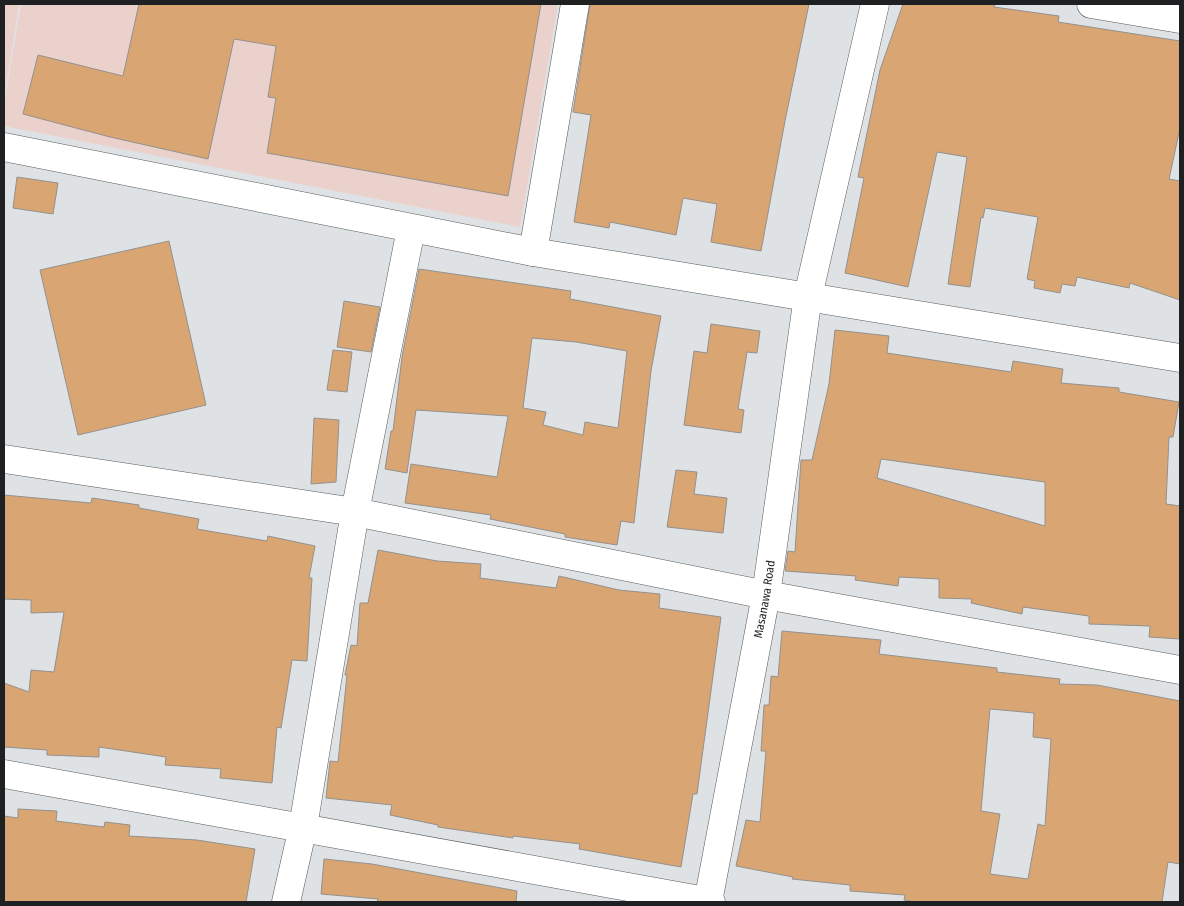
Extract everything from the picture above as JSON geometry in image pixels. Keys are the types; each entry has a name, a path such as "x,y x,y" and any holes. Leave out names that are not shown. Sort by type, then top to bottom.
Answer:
{"street":[{"path":"533,252 575,4"},
{"name":"Masanawa Road","path":"709,902 766,595 808,296 875,4"},
{"path":"1090,4 1180,20"},
{"path":"4,147 533,252 1180,358"},
{"path":"286,902 303,827 355,512 411,229"},
{"path":"4,459 355,512 766,595 1180,670"},
{"path":"4,774 709,902"}],"shaded area":[{"path":"4,4 19,4 4,99"},
{"path":"21,4 558,4 520,227 4,126 4,105"}],"building":[{"path":"139,4 541,4 508,196 267,153 276,98 268,97 276,46 234,39 208,159 110,137 23,114 38,55 123,76"},
{"path":"590,4 809,4 761,251 711,242 717,204 683,198 676,235 610,222 609,228 574,222 591,115 573,112"},
{"path":"903,4 995,4 994,7 1059,16 1058,22 1180,41 1180,128 1169,179 1180,181 1180,300 1130,283 1129,288 1077,277 1075,286 1062,284 1060,293 1034,288 1035,281 1027,279 1038,217 985,208 983,218 981,217 970,287 948,284 967,157 937,152 908,287 845,273 864,178 858,177 880,70"},
{"path":"17,177 58,183 53,214 13,208"},
{"path":"169,241 206,405 78,435 40,270"},
{"path":"419,269 571,291 570,299 661,316 651,371 634,523 621,521 617,545 565,537 565,534 490,519 491,515 405,503 411,464 497,477 508,416 416,410 407,473 385,469 391,431 393,431 402,357","holes":["532,338 576,342 627,351 618,428 585,422 583,435 543,425 546,412 523,408"]},
{"path":"344,301 380,307 371,352 337,347"},
{"path":"711,324 760,331 757,353 747,352 738,409 744,410 741,433 684,425 694,351 707,353"},
{"path":"835,330 889,336 887,353 1011,372 1013,361 1063,369 1061,383 1119,388 1119,392 1179,402 1173,437 1169,437 1166,504 1180,506 1180,639 1149,637 1150,626 1089,624 1089,616 1023,607 1022,614 971,603 972,599 939,598 939,579 899,577 898,586 855,580 856,576 785,571 788,551 795,552 801,460 812,460 829,384","holes":["881,459 1045,482 1045,526 877,478"]},
{"path":"333,350 352,352 347,392 327,390"},
{"path":"314,418 339,420 336,482 311,484"},
{"path":"676,470 697,472 694,494 727,498 723,533 667,527"},
{"path":"4,495 91,503 92,498 139,505 139,508 199,519 197,529 267,541 268,536 315,546 309,578 312,578 307,661 292,660 281,728 277,727 272,783 220,778 221,769 165,765 166,757 99,747 99,757 47,755 47,750 4,747 4,683 29,692 31,670 54,672 64,612 31,613 31,600 4,599"},
{"path":"378,550 437,561 481,564 480,578 556,588 559,576 619,590 660,594 659,608 721,617 697,794 693,794 681,867 579,849 580,844 513,836 513,838 438,827 438,825 390,815 392,805 326,798 330,761 338,762 347,675 345,675 351,645 357,646 360,603 368,603"},
{"path":"782,631 881,640 879,654 997,668 997,672 1060,679 1059,684 1097,685 1180,701 1180,864 1168,862 1162,902 916,902 904,900 905,895 850,891 850,885 792,879 793,877 736,866 746,820 760,822 766,751 761,751 764,705 769,705 771,676 778,677","holes":["990,709 1034,713 1033,737 1051,739 1045,826 1038,824 1028,879 990,874 1000,814 981,811"]},
{"path":"18,809 57,811 56,821 104,827 105,822 130,825 129,836 197,840 255,849 246,902 4,902 4,816 18,818"},
{"path":"324,859 372,864 517,891 516,902 377,902 378,899 321,894"}]}
